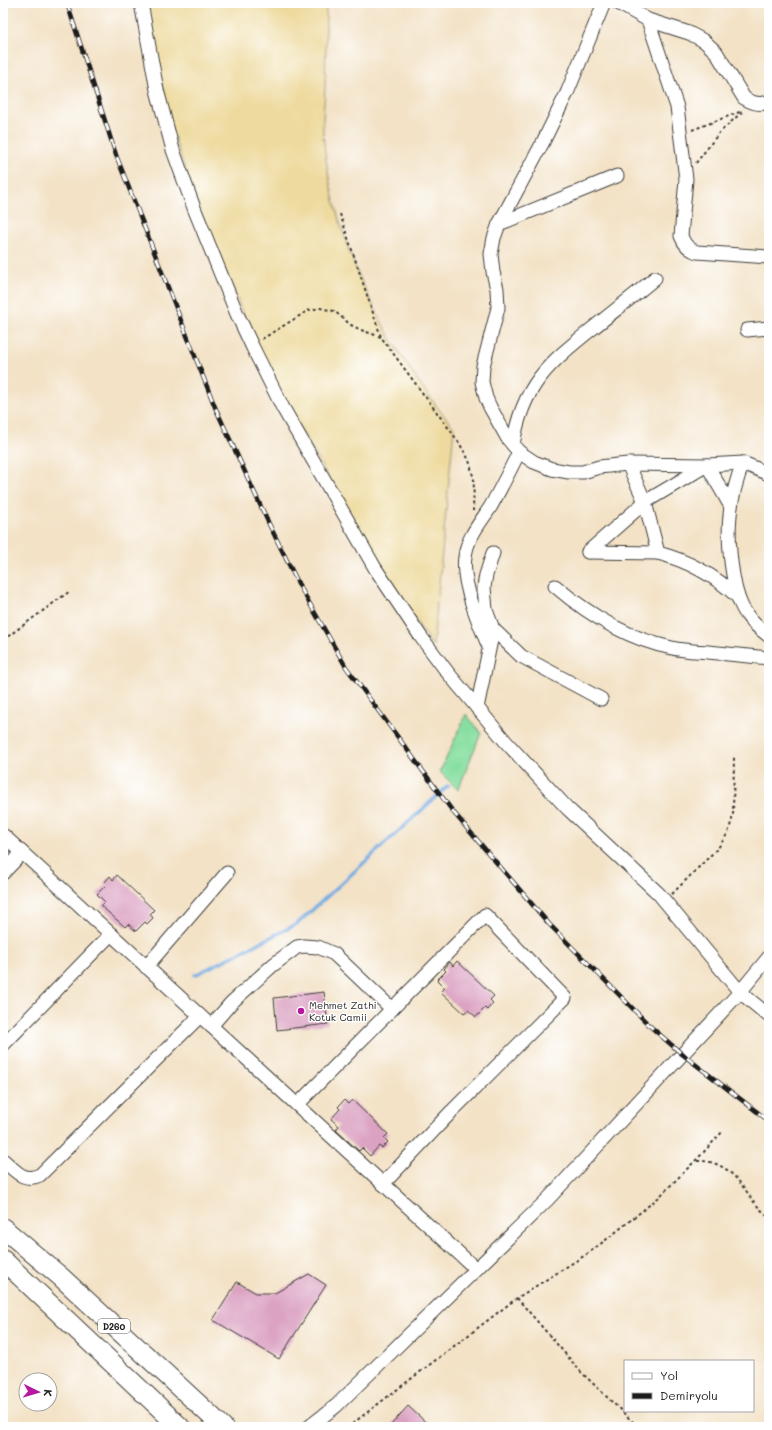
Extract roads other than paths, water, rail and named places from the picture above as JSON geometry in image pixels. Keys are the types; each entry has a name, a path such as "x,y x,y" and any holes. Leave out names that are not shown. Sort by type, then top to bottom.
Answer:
{"highway":[{"name":"D260","path":"3,1228 60,1277 223,1427"},
{"name":"D260","path":"3,1260 180,1427"}],"street":[{"path":"141,3 157,90 173,150 194,208 237,314 283,408 375,568 421,637 477,708 536,776 567,808 659,894 740,992 769,1016"},
{"path":"604,3 567,93 543,142 499,224 494,238 491,254 497,289 498,308 483,366 482,382 486,398 516,449 534,462 552,469 569,472 584,472 599,467 628,464 707,465 743,463 769,474"},
{"path":"618,3 648,20 689,33 704,41 716,52 744,98 748,101 757,103 766,103 769,101"},
{"path":"648,20 677,107 686,179 681,236 683,241 689,249 697,252 769,257"},
{"path":"499,224 617,176"},
{"path":"489,648 476,613 465,571 466,551 471,537 501,489 516,449 518,419 523,406 536,382 545,370 568,348 655,278"},
{"path":"747,330 769,328"},
{"path":"743,463 737,476 730,506 729,543 731,565 738,597 746,615 769,636"},
{"path":"628,464 646,502 658,553"},
{"path":"707,465 646,502 588,552 658,553 683,560 717,579 738,597"},
{"path":"707,465 730,506"},
{"path":"493,554 484,587 486,610 493,629 520,656 601,699"},
{"path":"555,586 581,607 605,622 657,645 690,651 769,658"},
{"path":"477,708 493,629"},
{"path":"3,835 476,1269"},
{"path":"3,873 22,853"},
{"path":"146,967 227,873"},
{"path":"297,1105 485,915 565,998 454,1109 383,1184"},
{"path":"3,1045 111,934"},
{"path":"211,1026 231,1003 274,965 297,947 304,946 318,947 334,954 392,1010"},
{"path":"309,1427 336,1406 548,1199 740,992 769,957"},
{"path":"3,1160 23,1177 32,1178 40,1175 200,1016"}],"waterway":[{"path":"195,975 297,924 448,786"}],"railway":[{"path":"67,3 116,155 215,407 299,585 346,667 454,813 549,924 651,1027 682,1054 769,1121"}],"place":[{"name":"Mehmet Zathi Kotuk Camii","path":"301,1011"}]}
